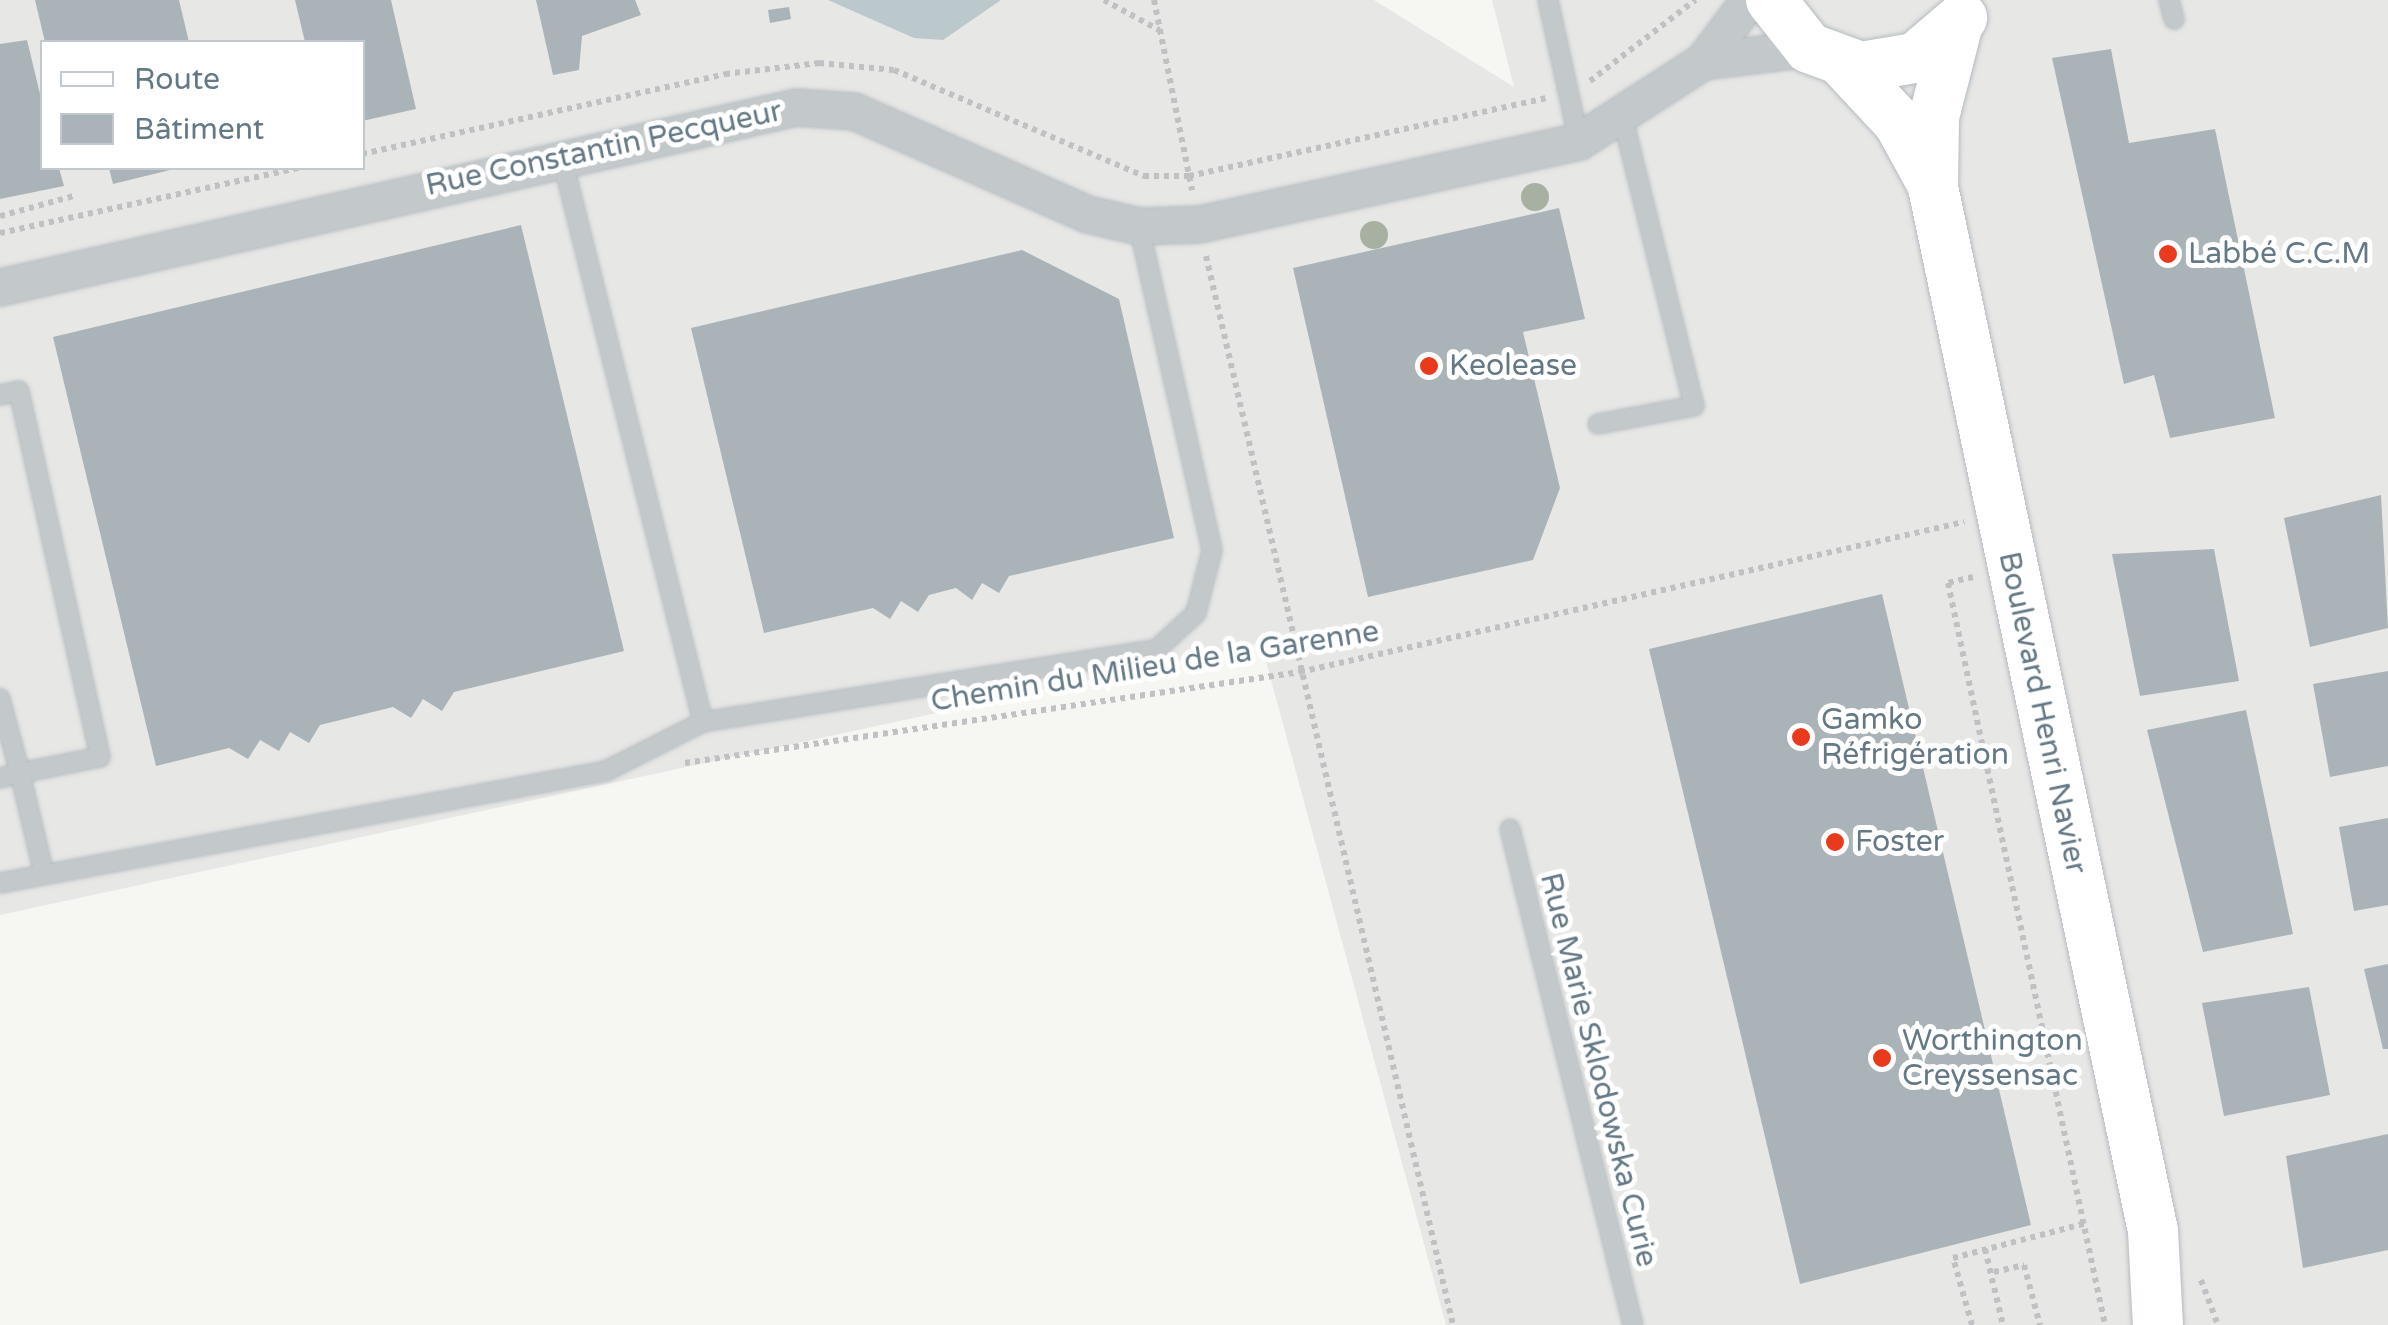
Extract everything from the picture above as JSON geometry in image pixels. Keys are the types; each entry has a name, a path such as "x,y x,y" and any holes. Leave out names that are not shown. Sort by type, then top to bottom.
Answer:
{"main road":[{"name":"Boulevard Henri Navier","path":"1771,0 1900,123 1933,186"},
{"name":"Boulevard Henri Navier","path":"1964,12 1934,116 1933,186 2154,1238 2186,1325"},
{"path":"1826,56 1915,58 1964,12"},
{"name":"Boulevard Henri Navier","path":"2154,1238 2158,1325"}],"street":[{"name":"Rue Constantin Pecqueur","path":"0,286 796,107 854,110 1087,214 1139,226 1199,224 1579,141 1623,119 1703,61 1749,0"},
{"name":"Rue Constantin Pecqueur","path":"1703,61 1826,56"}],"lane":[{"path":"1548,0 1579,141"},
{"path":"1598,424 1694,406 1623,119"},
{"path":"562,158 703,722"},
{"path":"0,884 606,771 703,722 1157,649 1196,614 1212,550 1139,226"},
{"path":"0,395 19,391 100,757 0,778"},
{"path":"0,699 44,874"},
{"name":"Rue Marie Sklodowska Curie","path":"1510,828 1634,1325"}],"path":[{"path":"1104,0 1160,31"},
{"path":"1154,0 1199,224 1300,672 1453,1325"},
{"path":"365,153 724,74 819,63 894,70 1144,176 1189,176 1569,92 1695,0"},
{"path":"0,234 290,170"},
{"path":"0,216 74,196"},
{"name":"Chemin du Milieu de la Garenne","path":"662,766 1300,672 2000,514"},
{"path":"2012,570 1948,584 2105,1325"},
{"path":"1972,1325 1953,1258 2086,1223"},
{"path":"1985,1248 1994,1272 2003,1325"},
{"path":"1994,1272 2024,1265 2040,1325"}],"shaded area":[{"path":"0,0 1374,0 1514,87 1492,0 2388,0 2388,1325 1446,1325 1261,643 0,915"},
{"path":"828,0 1001,0 943,40 914,38"}],"building":[{"path":"35,0 179,0 189,40 45,40"},
{"path":"295,0 391,0 416,109 365,120 365,40 305,40"},
{"path":"536,0 635,0 641,15 582,36 579,70 553,75"},
{"path":"789,7 791,19 770,23 768,10"},
{"path":"27,40 40,94 40,170 60,170 64,186 0,199 0,44"},
{"path":"2111,49 2129,143 2215,129 2275,418 2170,438 2154,375 2124,384 2052,58"},
{"path":"110,170 170,170 113,184"},
{"path":"1559,208 1585,319 1523,332 1560,488 1533,560 1368,597 1293,268"},
{"path":"521,225 624,651 454,692 442,711 423,699 411,718 393,707 320,725 309,743 290,732 279,751 260,740 248,759 229,748 156,766 53,337"},
{"path":"1022,250 1119,299 1174,538 1009,576 999,593 982,583 972,600 956,588 929,595 918,612 901,601 890,619 873,608 764,633 691,328"},
{"path":"2381,495 2388,628 2310,647 2284,518"},
{"path":"2214,549 2239,681 2140,696 2112,554"},
{"path":"1882,594 2031,1225 1800,1284 1649,649"},
{"path":"2388,671 2388,766 2330,777 2313,684"},
{"path":"2246,710 2293,934 2203,952 2147,730"},
{"path":"2388,818 2388,905 2354,911 2339,827"},
{"path":"2388,964 2388,1049 2383,1049 2364,969"},
{"path":"2309,987 2330,1095 2224,1116 2202,1003"},
{"path":"2388,1134 2388,1250 2303,1268 2286,1156"}],"place":[{"name":"Labbé C.C.M","path":"2168,254"},
{"name":"Keolease","path":"1429,366"},
{"name":"Gamko Réfrigération","path":"1801,737"},
{"name":"Foster","path":"1835,842"},
{"name":"Worthington Creyssensac","path":"1882,1058"}]}
